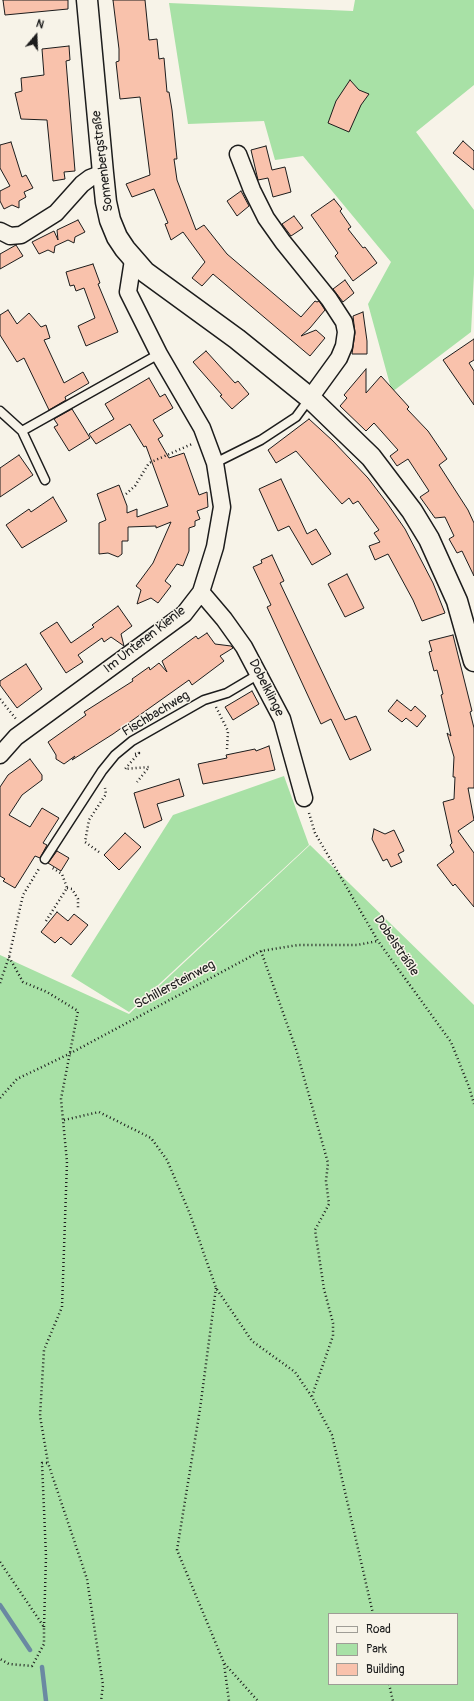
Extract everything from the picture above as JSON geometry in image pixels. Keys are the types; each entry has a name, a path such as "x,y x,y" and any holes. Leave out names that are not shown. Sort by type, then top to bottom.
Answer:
{"street":[{"name":"Sonnenbergstraße","path":"88,0 106,202 114,229 133,260 160,284 237,339 310,398 371,457 412,511 429,539 457,601 474,661"},
{"path":"238,154 252,190 266,218 283,242 330,299 344,322 346,332 344,346 339,358 310,398"},
{"path":"0,232 10,236 21,235 56,213 82,184 90,178 103,173"},
{"name":"Im Unteren Kienle","path":"0,755 16,737 25,730 184,614 200,592 215,547 222,507 215,463 202,428 159,354 128,292 133,260"},
{"name":"Dobelklinge","path":"200,592 224,619 244,647 282,720 304,798"}],"lane":[{"path":"22,431 159,354"},
{"path":"215,463 261,440 296,417 310,398"},
{"path":"0,411 22,431 46,480"},
{"name":"Fischbachweg","path":"46,859 102,772 115,755 132,741 197,704 227,693 258,674"}],"path":[{"path":"126,494 135,486 149,463 205,438"},
{"path":"212,698 228,731 227,749"},
{"path":"0,699 25,730"},
{"path":"125,747 130,754 139,754 125,768 149,767 137,782"},
{"path":"99,852 85,842 89,820 106,794 102,772"},
{"name":"Dobelsträßle","path":"304,798 315,833 378,941 452,1042 470,1087 474,1104"},
{"path":"0,983 9,957 23,895 46,859 50,866 62,874 67,888"},
{"path":"67,888 72,889 78,899 78,910"},
{"path":"46,921 67,888"},
{"name":"Schillersteinweg","path":"0,1098 17,1079 69,1054 261,951 298,945 357,945 378,941"},
{"path":"261,951 296,1049 328,1163 326,1181 329,1204 315,1230 324,1289 333,1323 333,1336 312,1397"},
{"path":"9,957 23,982 47,992 78,1011 61,1099 67,1162 62,1307 44,1350 40,1416 48,1463 87,1578 103,1685 101,1701"},
{"path":"64,1120 99,1112 151,1138 167,1160 190,1214 216,1288 252,1341 295,1372 312,1397 332,1435 373,1613"},
{"path":"216,1288 200,1409 177,1550 224,1663 229,1701"},
{"path":"0,1659 8,1664 32,1666 44,1644 46,1556 42,1463 48,1463"},
{"path":"0,1562 44,1627"},
{"path":"224,1663 258,1701"},
{"path":"389,1685 393,1701"}],"green space":[{"path":"355,0 474,0 474,85 416,132 474,210 474,274 471,332 392,392 368,304 391,262 303,156 275,160 264,121 188,124 169,3 353,11"},
{"path":"284,776 309,845 129,1012 71,976 173,815"},
{"path":"310,845 474,1005 474,1701 0,1701 0,955 129,1014"}],"building":[{"path":"3,0 68,0 68,9 5,15"},
{"path":"113,0 145,0 149,40 157,39 159,59 164,58 167,92 169,92 172,110 177,159 174,159 177,180 196,230 204,225 227,254 301,317 315,301 319,301 325,310 301,336 316,330 325,338 310,356 213,274 202,286 192,278 205,262 183,232 171,240 165,224 168,223 154,189 132,197 126,184 150,175 140,97 120,99 116,62 119,61 119,49"},
{"path":"69,46 70,60 66,61 75,171 64,172 65,179 53,181 47,120 21,119 15,93 22,91 21,78 44,75 42,49"},
{"path":"350,80 359,90 369,94 361,105 349,132 328,123 336,101"},
{"path":"463,141 474,151 474,170 453,153"},
{"path":"11,142 22,177 26,175 33,188 24,192 26,197 19,201 19,208 12,205 4,209 0,201 0,191 10,186 0,168 0,145"},
{"path":"266,146 272,170 285,167 291,192 273,197 268,178 258,180 251,150"},
{"path":"241,191 249,206 237,216 227,201"},
{"path":"334,199 342,209 340,211 351,227 348,229 363,248 365,247 377,263 353,281 335,256 338,253 311,215"},
{"path":"294,216 303,228 291,236 282,224"},
{"path":"78,220 85,232 75,237 74,243 68,240 55,246 54,253 48,250 39,254 32,242 54,231 58,240 57,230"},
{"path":"16,245 23,256 0,269 0,254"},
{"path":"93,264 100,283 98,284 118,332 86,346 78,326 95,318 84,288 76,291 74,285 70,286 66,272"},
{"path":"345,280 354,293 343,302 333,289"},
{"path":"8,310 17,324 29,313 41,327 46,325 50,338 44,340 64,383 83,372 89,383 65,397 66,400 49,410 24,358 17,362 0,335 0,315"},
{"path":"363,312 367,341 367,354 352,354 355,333 353,316"},
{"path":"474,339 474,360 469,363 474,371 474,405 443,360"},
{"path":"206,351 235,383 238,381 249,394 232,409 220,396 222,395 193,362"},
{"path":"366,369 366,393 381,376 409,407 407,409 428,431 447,459 439,465 468,510 474,523 474,576 462,551 457,553 449,539 454,536 445,517 435,518 420,497 429,491 408,459 397,466 390,456 398,450 374,423 366,431 340,406 347,398 344,395"},
{"path":"149,378 160,397 165,394 173,408 153,420 163,436 158,439 169,458 184,453 199,495 207,492 208,507 197,511 200,519 195,521 195,526 189,528 189,551 183,566 177,564 165,581 171,586 158,603 151,598 137,604 141,590 136,586 153,563 171,522 156,528 156,526 128,527 128,541 122,541 122,554 118,557 108,553 99,554 99,523 106,520 97,494 119,485 127,506 127,513 137,509 137,517 168,506 146,446 144,447 130,424 96,444 89,434 114,419 105,404"},
{"path":"72,409 90,438 69,451 54,427 58,425 54,419"},
{"path":"309,419 333,441 368,478 387,503 405,529 433,583 445,613 422,621 413,600 388,554 375,560 369,546 380,542 374,533 379,530 358,501 353,504 349,498 342,504 296,451 276,463 268,450"},
{"path":"19,455 33,475 0,497 0,468"},
{"path":"281,479 307,534 316,529 331,554 312,565 289,526 278,531 259,489"},
{"path":"53,497 67,521 22,548 6,525 29,509 31,512"},
{"path":"272,555 284,581 280,583 345,720 356,716 371,750 350,760 331,719 321,724 267,607 271,605 253,567 262,563 261,560"},
{"path":"347,574 364,608 345,617 328,584"},
{"path":"118,606 132,626 121,634 124,646 111,637 104,642 102,638 78,655 83,662 66,673 40,633 57,622 71,643 94,627 92,625"},
{"path":"207,633 215,644 231,646 233,648 220,656 224,661 192,685 189,680 113,734 72,760 75,756 64,764 56,759 56,755 48,742 86,715 84,712 133,681 132,679 149,667 150,670 159,663 167,672 162,661 196,636 198,639"},
{"path":"453,635 472,711 470,712 474,728 474,788 468,788 474,820 458,831 474,853 474,907 455,884 453,886 437,865 454,852 450,845 452,843 443,802 454,799 455,777 453,777 454,757 447,733 451,736 441,695 443,694 437,670 434,671 429,652 432,651 429,641"},
{"path":"26,664 42,689 17,708 0,685 0,681"},
{"path":"252,691 259,704 233,720 225,707"},
{"path":"397,700 411,711 415,706 426,716 417,727 406,718 402,722 388,711"},
{"path":"269,746 275,770 203,784 198,764 227,758 226,755 255,749 256,751"},
{"path":"30,759 42,775 42,780 22,795 9,815 30,827 42,808 59,818 43,843 47,845 40,858 35,856 15,888 3,881 5,879 0,876 0,787 8,775"},
{"path":"179,779 184,796 157,804 162,820 144,828 134,793"},
{"path":"374,829 385,834 394,830 404,851 398,854 402,862 391,867 387,859 383,861 372,839"},
{"path":"125,833 141,847 119,870 104,855"},
{"path":"57,851 69,858 61,871 48,863"},
{"path":"57,912 68,921 74,914 88,925 71,945 61,937 55,943 41,932"}],"waterway":[{"path":"0,1605 30,1650"},
{"path":"42,1667 46,1701"}]}
